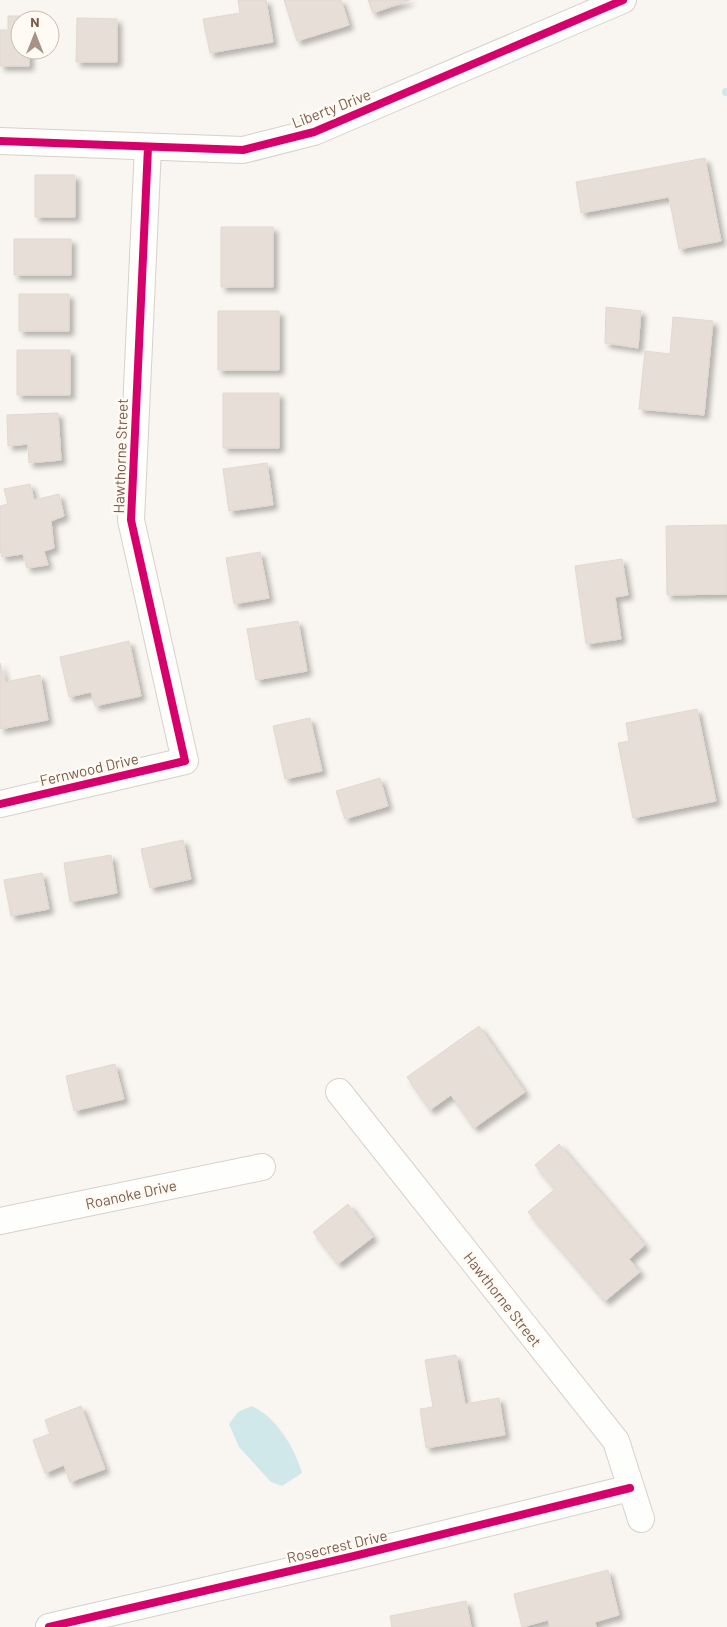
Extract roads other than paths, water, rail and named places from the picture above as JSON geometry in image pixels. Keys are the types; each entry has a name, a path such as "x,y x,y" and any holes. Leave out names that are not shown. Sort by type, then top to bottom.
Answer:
{"street":[{"name":"Liberty Drive","path":"0,141 243,150 314,132 623,0"},
{"name":"Hawthorne Street","path":"148,147 131,520 185,761"},
{"name":"Fernwood Drive","path":"0,804 185,761"},
{"name":"Hawthorne Street","path":"339,1092 616,1441 641,1519"},
{"name":"Roanoke Drive","path":"0,1221 262,1167"},
{"name":"Rosecrest Drive","path":"49,1627 350,1557 630,1488"}],"water":[{"path":"252,1406 261,1411 277,1426 299,1463 302,1473 282,1486 271,1482 239,1447 229,1424 238,1412"}]}
